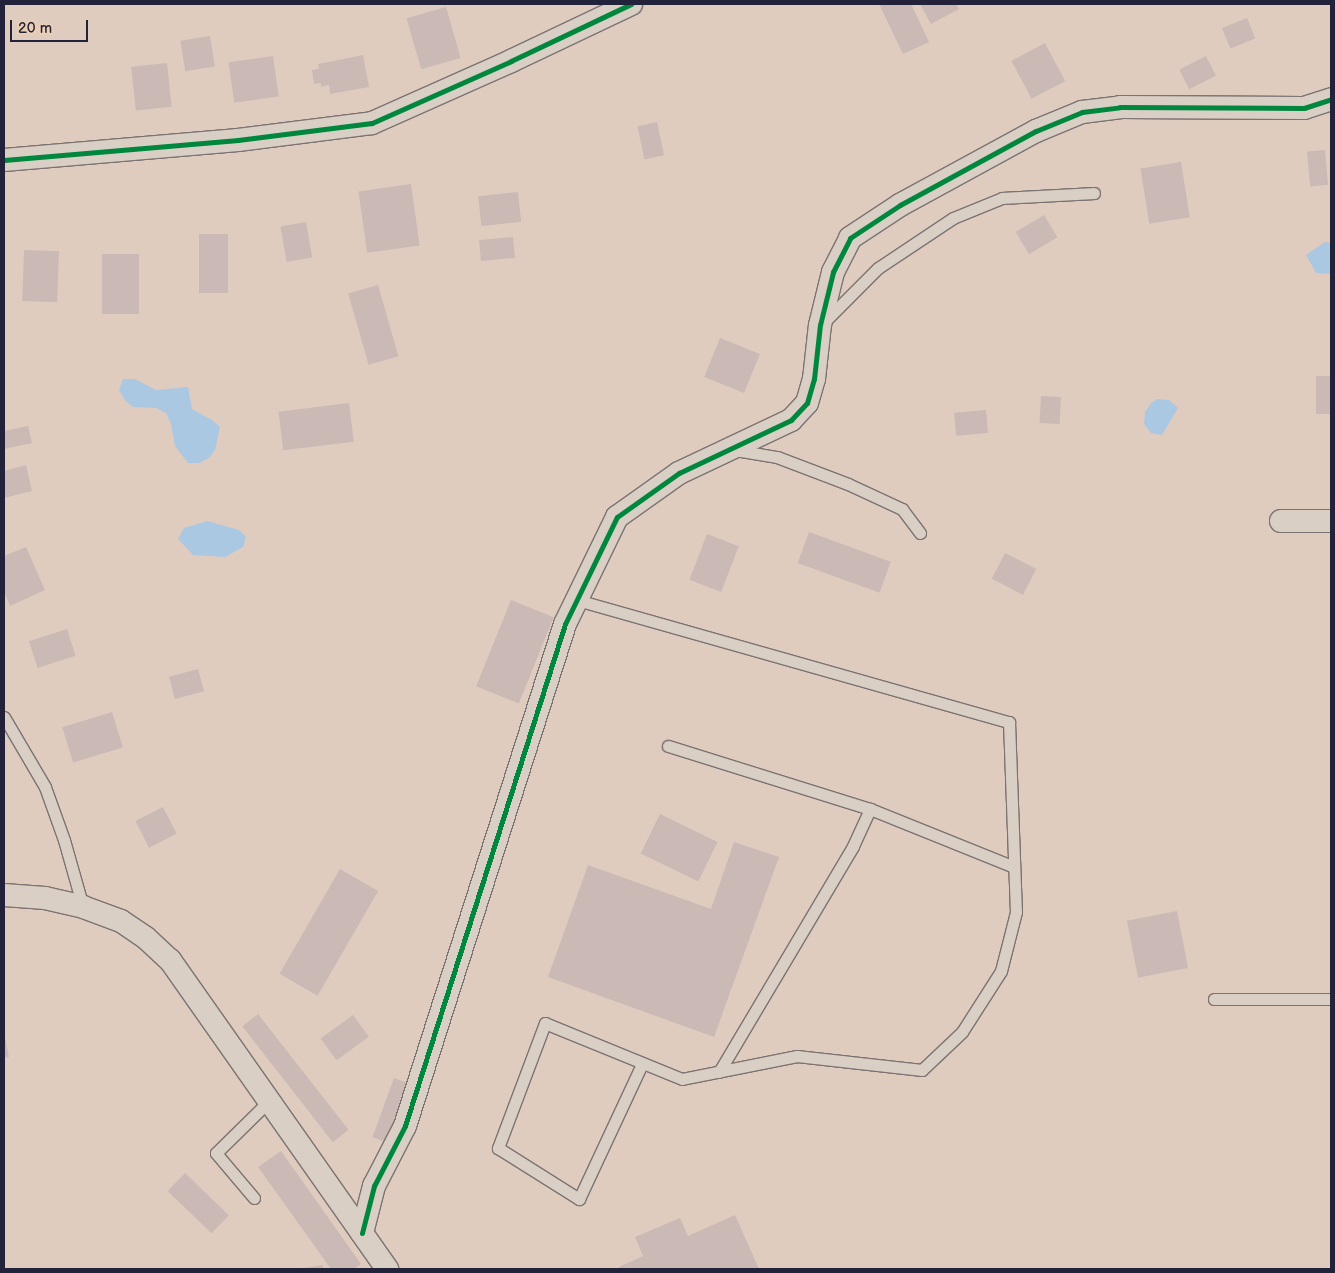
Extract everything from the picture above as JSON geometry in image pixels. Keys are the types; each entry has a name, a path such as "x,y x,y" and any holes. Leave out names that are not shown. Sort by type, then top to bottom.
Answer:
{"street":[{"path":"4,160 238,140 372,123 511,61 631,4"},
{"path":"362,1233 374,1186 405,1126 565,624 617,517 679,473 791,420 807,403 814,379 820,325 833,272 850,238 900,205 1036,131 1082,112 1120,107 1304,108 1331,99"},
{"path":"1281,521 1331,521"},
{"path":"4,895 45,898 121,921 146,938 170,960 387,1269"}],"lane":[{"path":"820,325 878,268 954,218 1002,198 1094,193"},
{"path":"729,449 777,457 848,484 902,509 920,533"},
{"path":"577,600 1009,722 1016,912 1001,971 962,1032 922,1070 796,1056 682,1079 545,1023 498,1148 579,1198 642,1064"},
{"path":"4,717 45,787 64,840 83,908"},
{"path":"668,746 870,809 1014,867"},
{"path":"719,1072 853,846 870,809"},
{"path":"1214,999 1331,999"},
{"path":"254,1198 216,1153 270,1100"}],"water":[{"path":"1325,242 1331,243 1331,274 1316,273 1306,255"},
{"path":"123,379 135,379 156,390 188,387 192,409 212,420 220,427 215,450 209,458 199,463 188,463 175,446 171,424 166,413 156,408 133,407 125,400 119,390"},
{"path":"1157,399 1169,400 1178,408 1162,435 1151,433 1144,424 1145,412 1151,403"},
{"path":"207,521 239,530 246,537 243,547 225,557 193,555 178,539 184,528"}],"building":[{"path":"879,4 911,4 929,42 903,54"},
{"path":"920,4 956,4 959,9 931,24"},
{"path":"446,7 461,58 421,69 407,18"},
{"path":"1247,18 1255,38 1230,49 1222,28"},
{"path":"210,36 215,67 185,71 180,41"},
{"path":"1045,43 1065,81 1032,99 1011,61"},
{"path":"363,55 369,87 330,94 329,85 321,87 321,83 314,84 312,70 319,69 318,64"},
{"path":"273,56 279,97 234,103 228,62"},
{"path":"1206,56 1216,76 1189,89 1179,70"},
{"path":"167,63 172,107 136,111 131,67"},
{"path":"657,122 664,155 645,159 637,126"},
{"path":"1325,150 1328,185 1310,186 1307,152"},
{"path":"1181,162 1190,217 1149,224 1141,168"},
{"path":"411,184 420,245 367,253 359,191"},
{"path":"518,192 521,222 481,226 478,196"},
{"path":"1044,215 1057,237 1029,254 1016,232"},
{"path":"306,222 312,257 287,262 280,227"},
{"path":"199,234 228,234 228,293 199,293"},
{"path":"513,237 515,258 481,261 479,240"},
{"path":"24,250 59,251 57,302 22,301"},
{"path":"102,254 139,254 139,314 102,314"},
{"path":"378,285 398,356 369,365 348,294"},
{"path":"720,338 760,354 744,393 704,377"},
{"path":"1316,376 1331,376 1331,414 1316,414"},
{"path":"1041,396 1061,397 1060,424 1040,423"},
{"path":"349,403 354,442 283,450 279,412"},
{"path":"986,410 988,433 956,436 954,413"},
{"path":"28,426 32,443 4,449 4,431"},
{"path":"26,465 32,491 4,498 4,471"},
{"path":"809,532 891,562 879,593 798,563"},
{"path":"707,534 739,546 721,592 689,580"},
{"path":"26,547 45,590 10,606 4,591 4,556"},
{"path":"1005,553 1036,569 1023,595 992,579"},
{"path":"511,600 554,617 519,703 476,686"},
{"path":"67,629 76,656 38,668 29,641"},
{"path":"198,669 204,691 175,699 169,677"},
{"path":"112,712 123,747 73,763 62,727"},
{"path":"163,807 177,834 149,848 135,821"},
{"path":"660,814 718,842 698,882 641,854"},
{"path":"734,842 779,857 714,1037 548,977 588,865 711,909"},
{"path":"340,869 378,891 318,996 280,974"},
{"path":"1177,911 1188,968 1138,978 1127,921"},
{"path":"258,1014 349,1130 333,1142 242,1026"},
{"path":"353,1015 369,1037 337,1060 321,1039"},
{"path":"4,1032 9,1057 4,1058"},
{"path":"394,1078 413,1085 391,1144 372,1137"},
{"path":"281,1151 361,1264 354,1269 331,1269 258,1167"},
{"path":"185,1173 229,1215 212,1233 168,1191"},
{"path":"735,1215 759,1269 620,1269 619,1267 643,1256 635,1237 680,1218 688,1236"},
{"path":"323,1265 323,1269 303,1269 303,1268"}],"cycle path":[{"path":"4,160 238,140 372,123 511,61 631,4"},
{"path":"362,1233 374,1186 405,1126 565,624 617,517 679,473 791,420 807,403 814,379 820,325 833,272 850,238 900,205 1036,131 1082,112 1120,107 1304,108 1331,99"}]}
